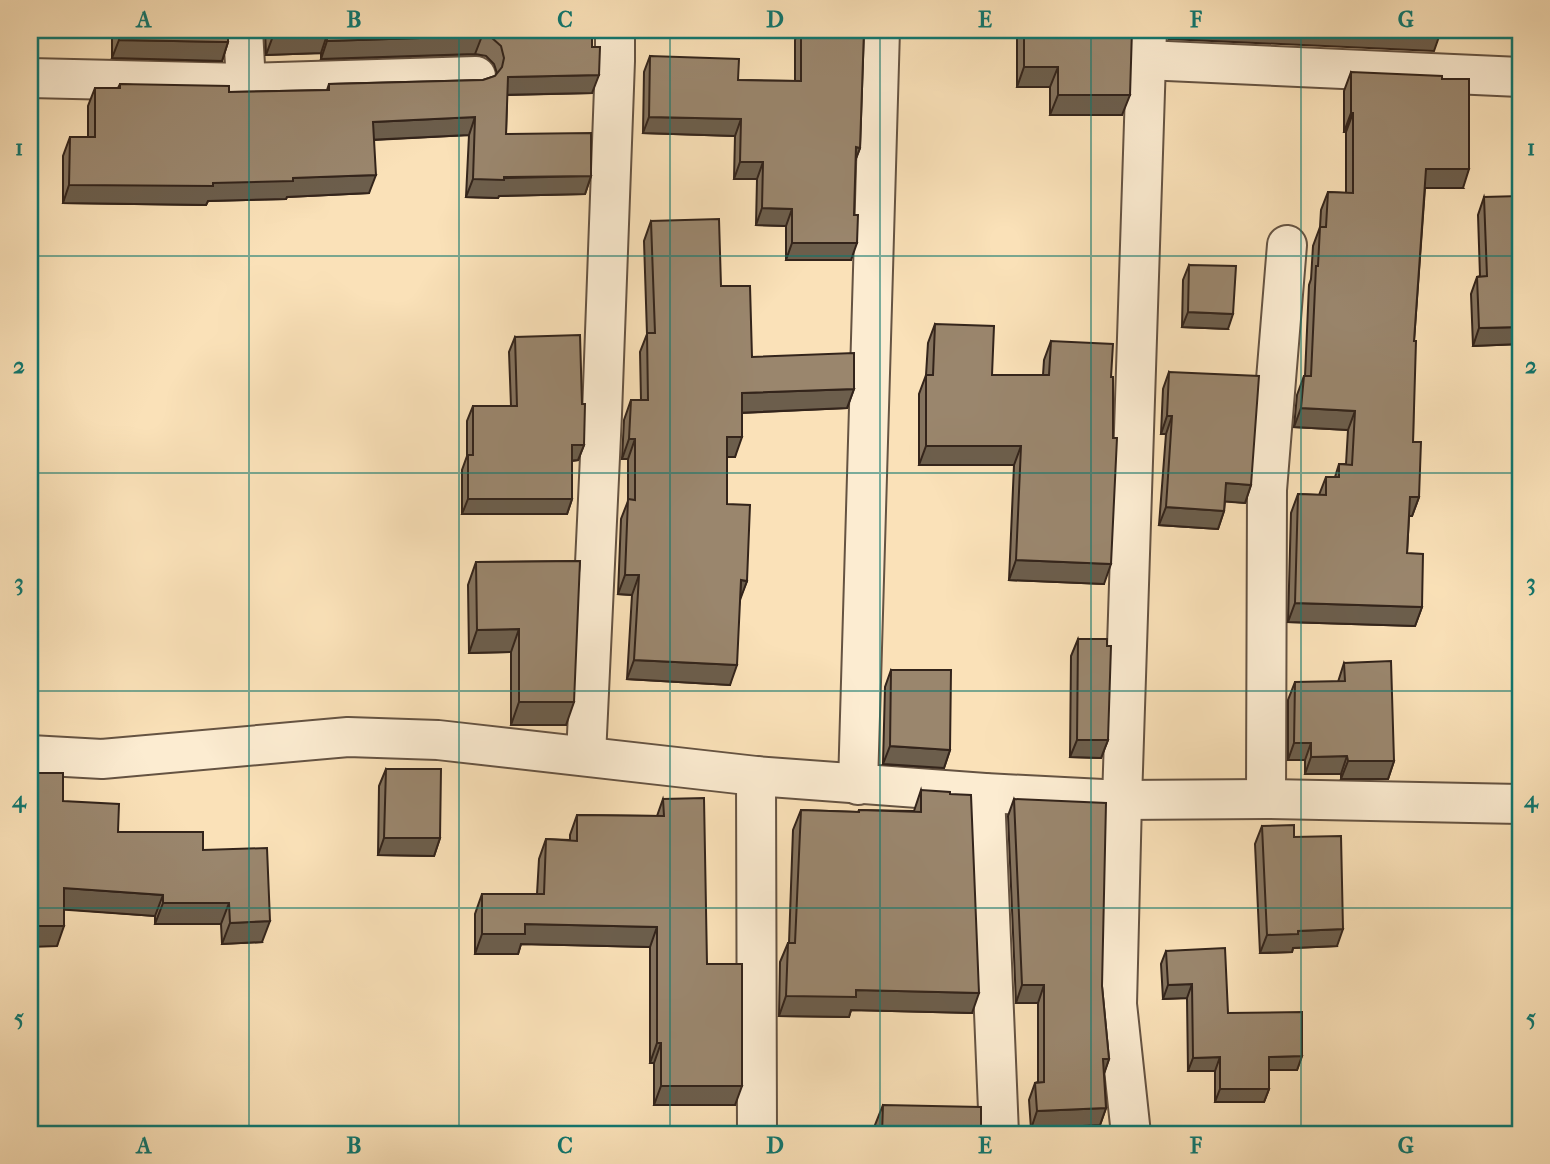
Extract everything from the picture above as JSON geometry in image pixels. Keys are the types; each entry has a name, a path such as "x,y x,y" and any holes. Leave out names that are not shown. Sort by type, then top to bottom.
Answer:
{"street":[{"path":"243,30 246,83"},
{"path":"586,756 601,427 614,30"},
{"path":"859,785 880,30"},
{"path":"1131,1134 1117,1004 1146,45 1520,77"},
{"path":"30,78 246,83 476,76"},
{"path":"1266,799 1267,490 1287,245"},
{"path":"30,755 102,759 348,737 438,740 756,776 985,793 1122,800 1266,799 1520,804"},
{"path":"756,776 757,1134"},
{"path":"985,793 999,1134"}],"building":[{"path":"119,30 228,30 228,42 119,40"},
{"path":"273,30 592,30 592,47 600,47 599,75 508,77 506,134 591,133 591,176 473,179 475,117 373,122 376,175 213,183 213,186 69,185 70,137 95,137 95,88 120,88 120,84 229,86 229,92 329,90 329,84 483,80 495,76 502,67 504,58 501,46 492,38 482,36 327,41 327,35 273,36"},
{"path":"801,30 864,30 860,148 856,147 854,215 858,215 857,243 792,243 792,209 762,208 763,162 740,162 741,119 649,117 650,56 739,59 738,80 801,81"},
{"path":"1024,30 1132,30 1130,95 1058,95 1058,67 1024,67"},
{"path":"1351,72 1469,79 1469,169 1426,169 1414,341 1413,442 1421,442 1419,497 1410,497 1407,553 1423,554 1422,607 1295,603 1298,494 1326,495 1326,477 1339,477 1339,464 1352,465 1355,411 1301,408 1304,376 1311,376 1316,266 1320,227 1326,227 1328,192 1353,193"},
{"path":"1520,196 1520,327 1479,328 1477,277 1487,276 1484,197"},
{"path":"719,219 721,286 750,286 752,357 854,353 854,389 742,393 742,437 727,437 727,504 750,505 747,581 741,580 737,665 634,660 639,575 625,575 628,499 635,500 635,439 629,439 631,400 648,400 647,333 655,333 651,221"},
{"path":"1189,265 1236,266 1233,314 1188,312"},
{"path":"935,324 994,326 992,375 1049,375 1051,341 1113,344 1113,438 1117,438 1111,564 1016,560 1021,446 926,446 926,375 933,375"},
{"path":"580,335 582,404 585,404 584,445 572,445 572,499 468,499 468,455 473,455 473,406 517,406 515,337"},
{"path":"1169,372 1259,376 1251,485 1226,483 1224,511 1166,507 1172,416 1167,416"},
{"path":"580,561 574,702 519,702 519,629 477,630 476,562"},
{"path":"1078,639 1107,639 1107,646 1111,646 1108,740 1077,740"},
{"path":"1391,661 1394,761 1348,761 1347,756 1311,757 1311,743 1294,743 1295,682 1345,681 1344,663"},
{"path":"891,670 951,670 950,750 890,746"},
{"path":"386,769 441,769 440,838 384,838"},
{"path":"30,773 63,773 63,801 119,804 118,832 203,832 203,850 267,848 270,921 230,923 229,903 163,903 163,895 64,888 64,926 30,926"},
{"path":"921,790 971,795 979,993 856,990 856,997 786,996 788,943 795,943 801,810 921,812"},
{"path":"704,798 707,964 742,964 742,1086 661,1086 661,1043 657,1043 657,927 525,924 525,934 482,934 482,894 544,894 546,839 577,841 577,815 664,816 663,799"},
{"path":"1014,799 1106,803 1102,986 1109,1059 1103,1059 1106,1108 1037,1111 1035,1083 1044,1082 1044,985 1022,985"},
{"path":"1294,825 1294,837 1341,836 1343,929 1267,935 1262,826"},
{"path":"1225,948 1228,1013 1302,1012 1302,1056 1269,1057 1269,1089 1220,1089 1220,1057 1193,1058 1192,984 1168,985 1166,951"},
{"path":"883,1105 981,1107 981,1134 882,1134"}]}
